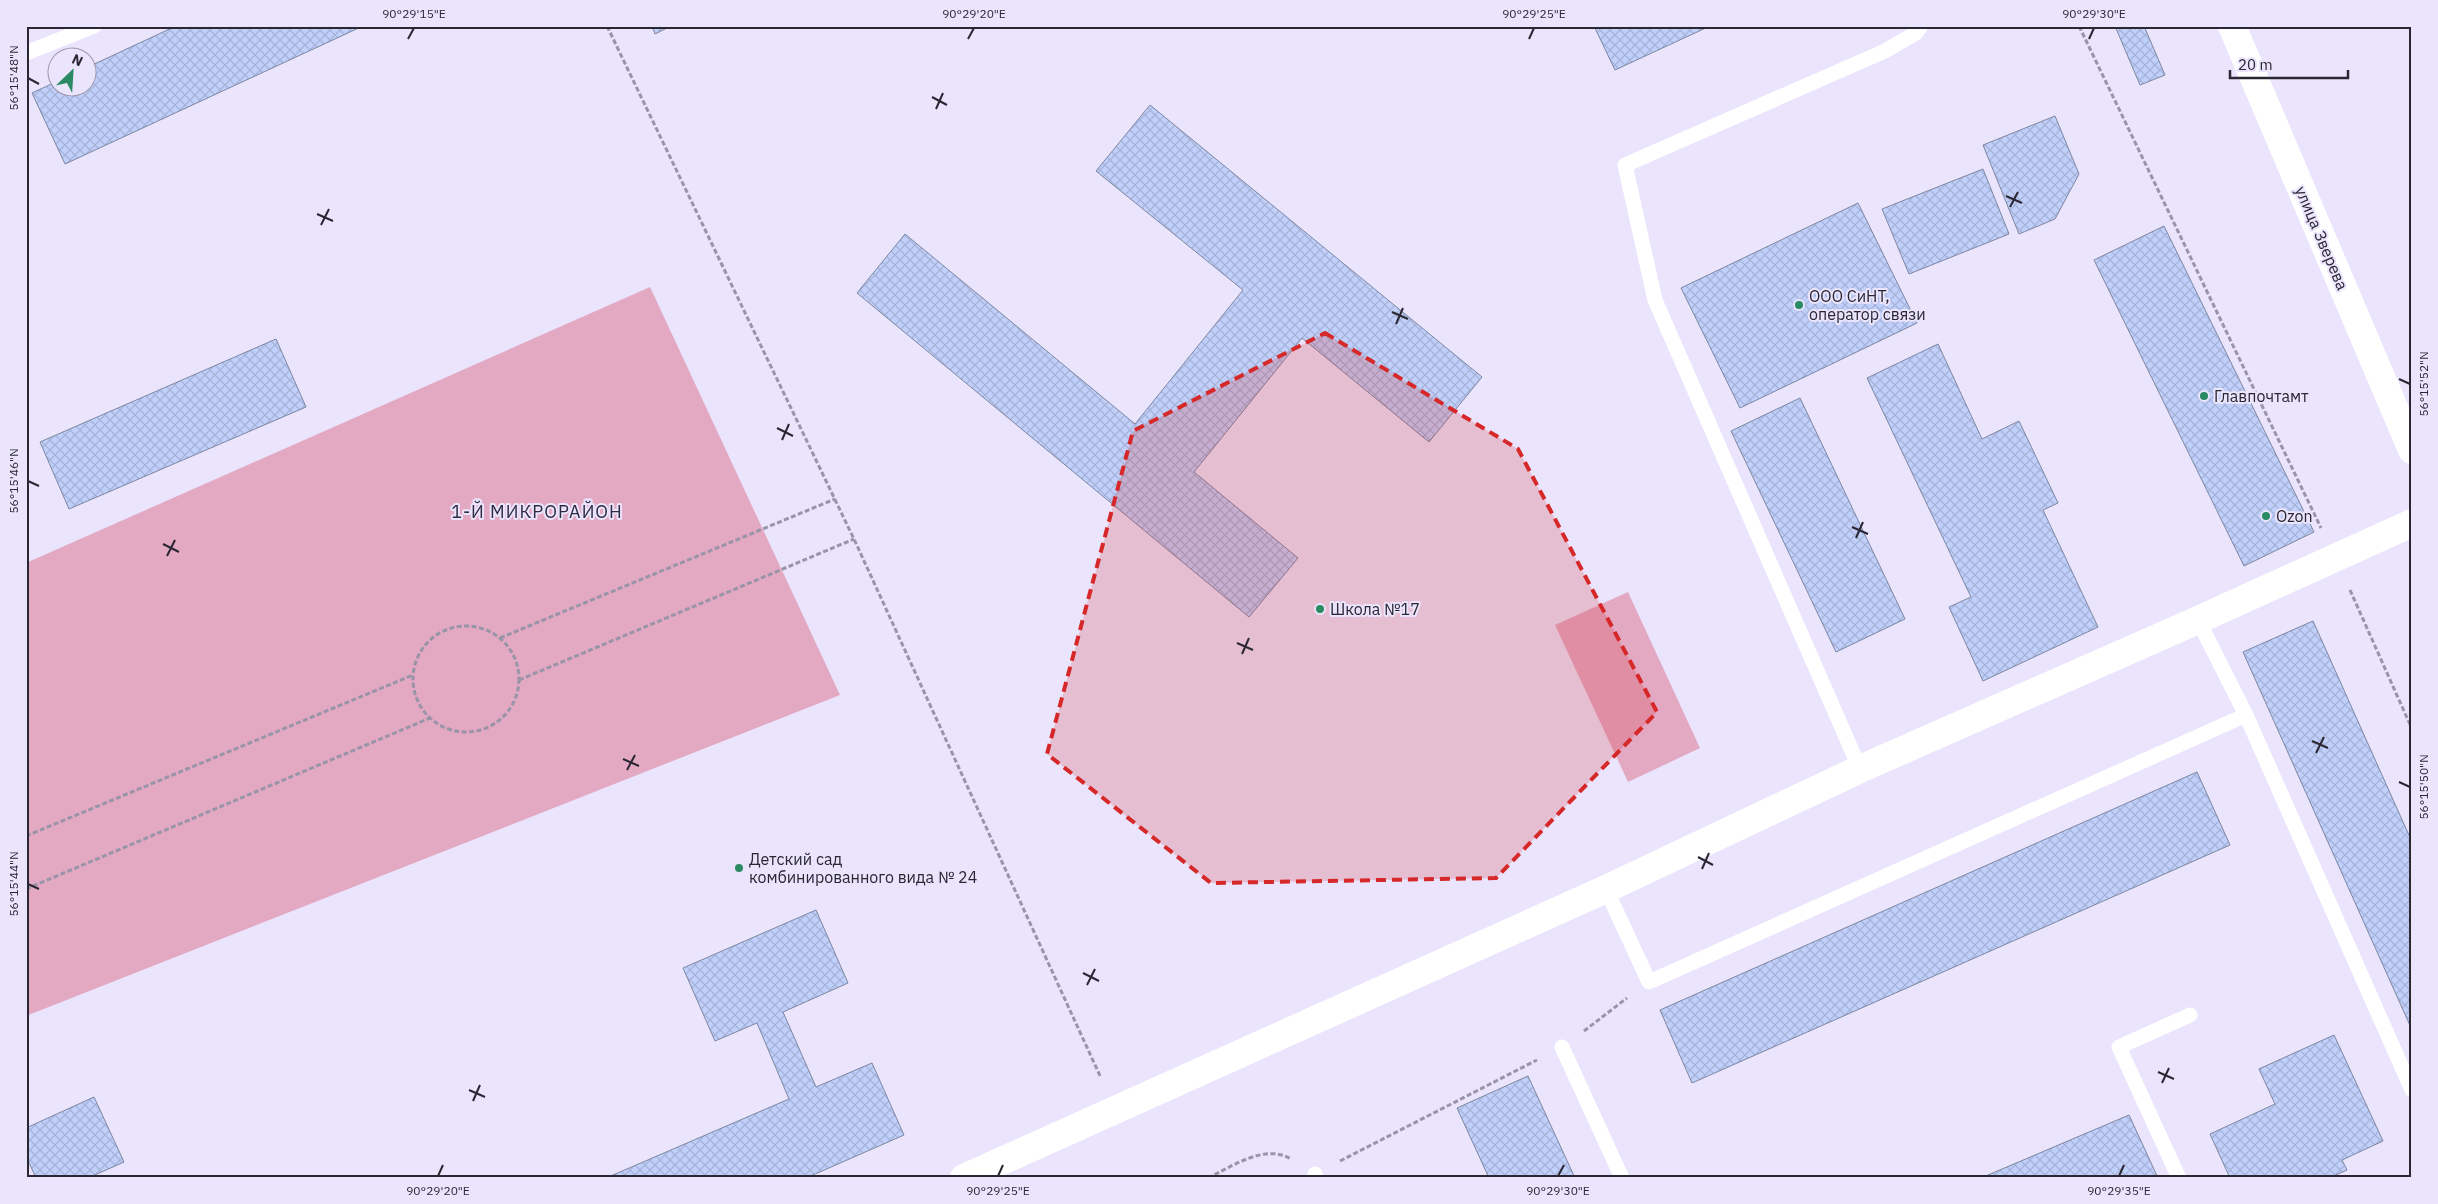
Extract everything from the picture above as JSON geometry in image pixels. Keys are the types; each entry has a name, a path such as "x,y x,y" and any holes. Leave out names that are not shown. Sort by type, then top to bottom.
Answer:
{"street":[{"name":"улица Зверева","path":"2232,26 2412,450"},
{"path":"964,1178 1606,889 1860,769 2412,523"}],"lane":[{"path":"26,53 94,26"},
{"path":"1860,769 1655,300 1625,165 1885,51 1916,33 1921,26"},
{"path":"2198,620 2246,714 2412,1090"},
{"path":"1606,889 1649,982 2246,714"},
{"path":"2179,1178 2118,1047 2190,1015"},
{"path":"1562,1047 1622,1178"}],"path":[{"path":"607,26 854,539 1116,1109"},
{"path":"2080,26 2335,558 2412,729"},
{"path":"500,638 835,499"},
{"path":"520,680 854,539"},
{"path":"460,626 477,627 500,638 515,657 520,673 519,690 514,706 503,719 489,728 473,733 456,732 440,726 430,718 417,702 413,685 420,653 430,640 444,630 460,626"},
{"path":"26,836 414,675"},
{"path":"26,889 430,718"},
{"path":"1208,1178 1257,1156 1273,1153 1287,1156 1315,1176 1562,1047 1649,982"}],"highlighted area":[{"path":"1325,333 1518,449 1657,712 1496,878 1211,883 1047,754 1133,431"}],"shaded area":[{"path":"650,287 840,695 26,1016 26,563"},
{"path":"1628,592 1700,748 1628,782 1555,625"}],"building":[{"path":"176,26 363,26 65,164 32,93 48,86 48,98 98,98 98,62"},
{"path":"652,26 671,26 655,34"},
{"path":"1594,26 1710,26 1615,70"},
{"path":"2115,26 2134,26 2135,29 2144,26 2165,75 2140,85"},
{"path":"1150,105 1482,377 1429,442 1302,338 1194,472 1298,558 1249,617 857,293 905,234 1135,424 1243,290 1096,171"},
{"path":"2055,116 2079,174 2055,219 2019,234 1983,145"},
{"path":"1983,169 2009,234 1909,274 1882,209"},
{"name":"ООО СиНТ, оператор связи","path":"1858,203 1917,323 1740,408 1681,288"},
{"name":"Главпочтамт","path":"2164,226 2314,532 2244,566 2094,260"},
{"path":"276,339 306,407 69,509 40,442"},
{"path":"1938,344 1982,439 2019,421 2058,503 2043,510 2098,627 1983,681 1949,607 1971,597 1867,378"},
{"path":"1800,398 1905,619 1836,652 1731,431"},
{"path":"2313,621 2412,842 2412,1030 2243,652"},
{"path":"2197,772 2230,845 1692,1083 1660,1010"},
{"path":"816,910 848,983 783,1012 816,1087 872,1063 904,1135 806,1178 606,1178 789,1099 757,1023 715,1041 683,968"},
{"path":"2334,1035 2383,1141 2342,1160 2347,1170 2329,1178 2230,1178 2210,1134 2275,1104 2259,1069"},
{"path":"1528,1076 1575,1178 1489,1178 1457,1108"},
{"path":"94,1097 124,1162 88,1178 36,1178 26,1156 26,1128"},
{"path":"2129,1115 2158,1178 1981,1178"}],"place":[{"name":"ООО СиНТ, оператор связи","path":"1799,305"},
{"name":"Главпочтамт","path":"2204,396"},
{"name":"Ozon","path":"2266,516"},
{"name":"Школа №17","path":"1320,609"},
{"name":"Детский сад комбинированного вида № 24","path":"739,868"}],"district":[{"name":"1-Й МИКРОРАЙОН","path":"537,512"}]}
